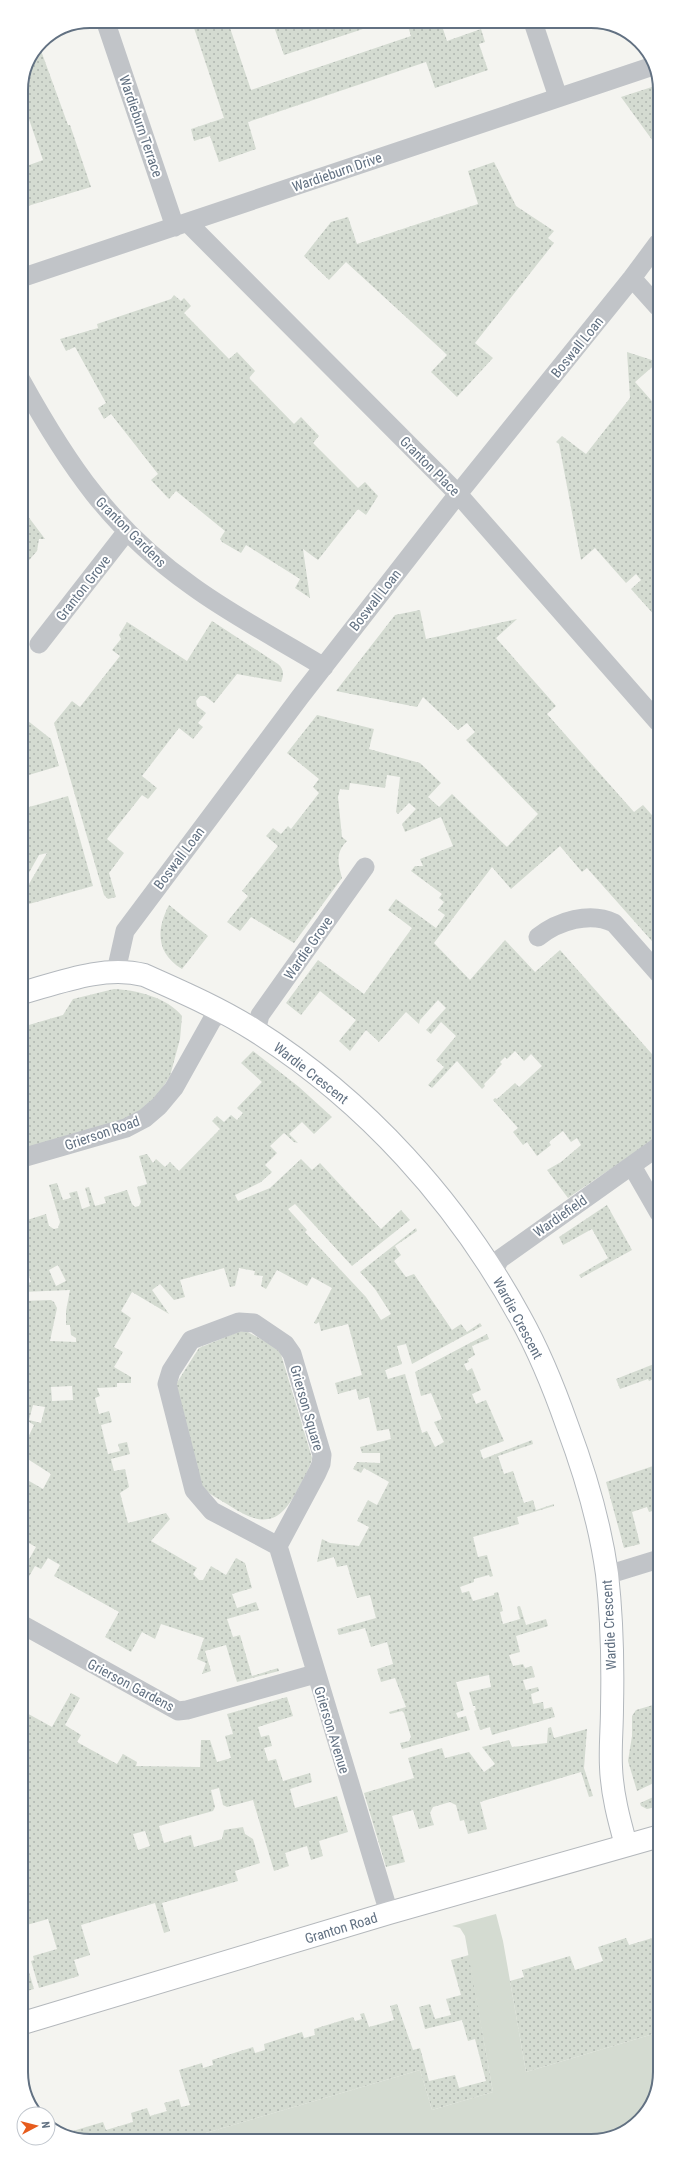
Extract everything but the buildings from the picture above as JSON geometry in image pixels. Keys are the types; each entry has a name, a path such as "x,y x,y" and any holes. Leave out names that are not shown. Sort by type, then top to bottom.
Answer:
{"street":[{"name":"Wardieburn Terrace","path":"108,28 182,225"},
{"path":"536,28 558,97"},
{"name":"Wardieburn Drive","path":"28,276 649,67"},
{"name":"Granton Place","path":"182,225 458,494 653,716"},
{"name":"Boswall Loan","path":"116,971 125,931 324,667 458,494 632,278 653,250"},
{"path":"632,278 653,301"},
{"name":"Granton Gardens","path":"28,392 57,444 94,495 148,552 193,587 324,667"},
{"name":"Granton Grove","path":"39,644 127,531"},
{"name":"Wardie Grove","path":"256,1031 260,1014 365,867"},
{"path":"538,937 551,927 566,922 591,918 606,919 614,923 653,967"},
{"name":"Wardie Crescent","path":"28,991 75,978 116,971 144,975 223,1011 256,1031 325,1082 392,1143 446,1204 493,1271 520,1317 560,1404 588,1487 596,1517 607,1576 612,1676 611,1768 616,1806 626,1845"},
{"name":"Grierson Road","path":"28,1156 126,1128 145,1118 159,1106 174,1088 212,1020 223,1011"},
{"name":"Wardiefield","path":"493,1271 500,1259 653,1150"},
{"path":"632,1166 653,1203"},
{"name":"Grierson Square","path":"239,1322 254,1323 285,1344 292,1354 322,1454 317,1473 278,1546 212,1511 194,1490 168,1384 171,1372 191,1340 239,1322"},
{"name":"Grierson Avenue","path":"278,1546 315,1674 389,1913"},
{"path":"607,1576 653,1561"},
{"name":"Grierson Gardens","path":"28,1628 178,1711 315,1674"},
{"name":"Granton Road","path":"28,2021 389,1913 653,1838"}],"shaded area":[{"path":"194,28 230,28 251,90 411,36 409,28 443,28 447,41 481,29 485,42 479,44 488,70 435,88 426,62 248,122 256,149 219,162 210,136 194,141 191,129 224,118"},
{"path":"274,28 366,28 284,55"},
{"path":"42,52 68,125 70,125 91,187 28,206 28,165 43,160 28,116 29,78 33,67"},
{"path":"653,87 653,141 621,97"},
{"path":"494,162 516,206 554,231 548,238 554,243 475,343 493,358 457,397 431,372 447,355 443,351 346,262 329,280 304,256 331,222 348,217 357,244 478,204 468,171"},
{"path":"174,295 181,301 184,298 191,306 184,313 229,359 237,352 255,371 249,378 294,424 301,417 319,436 313,443 358,488 365,482 378,496 366,515 358,509 318,560 303,549 310,598 295,588 300,579 246,545 241,553 222,542 220,539 225,531 176,491 169,499 151,480 158,474 111,414 104,419 98,408 106,403 75,347 66,351 60,339 98,328 97,324 171,299"},
{"path":"627,352 653,360 653,366 635,382 653,402 653,614 631,589 641,580 636,574 626,583 595,548 581,560 559,444 556,442 562,436 586,454 630,398"},
{"path":"28,516 45,539 39,539 37,551 28,561"},
{"path":"420,610 426,639 517,619 496,638 556,706 547,714 634,812 643,805 653,816 653,942 587,868 582,872 560,846 511,889 492,867 434,943 470,980 505,940 535,972 560,950 653,1055 653,1140 568,1198 547,1170 561,1162 581,1145 577,1138 571,1142 563,1131 549,1142 551,1145 537,1156 527,1142 523,1145 513,1132 518,1128 493,1100 495,1098 497,1099 515,1083 519,1087 542,1066 531,1054 524,1061 515,1051 507,1059 505,1057 500,1062 502,1064 484,1084 485,1086 482,1089 457,1061 432,1088 428,1085 444,1067 436,1060 456,1036 441,1022 431,1034 426,1030 446,1008 438,1000 420,1020 419,1024 406,1012 379,1042 366,1030 350,1051 339,1041 356,1020 320,991 301,1015 286,1003 318,960 364,994 412,928 388,910 396,899 436,928 445,915 438,910 444,902 439,898 442,894 411,871 415,866 423,866 420,859 453,846 441,817 405,832 402,824 416,809 409,803 398,814 396,812 400,777 387,775 385,788 350,783 349,790 340,789 338,797 342,837 347,841 343,845 338,858 342,878 294,943 251,917 240,931 227,922 248,896 242,891 278,846 266,836 273,828 281,834 288,826 291,829 319,793 313,787 319,779 287,753 317,715 374,729 369,749 420,763 441,783 428,797 439,807 452,794 507,847 538,814 466,740 475,732 467,723 458,730 423,697 417,707 336,691 395,615"},
{"path":"212,621 278,664 283,675 281,682 237,674 214,703 205,696 200,696 196,701 197,706 206,713 198,723 203,727 193,739 179,728 142,776 157,788 148,799 142,795 107,839 124,853 109,873 116,897 108,899 104,895 54,723 72,701 80,707 120,656 112,650 121,639 119,635 127,622 187,661"},
{"path":"28,721 51,739 59,766 28,775"},
{"path":"68,796 93,886 28,904 28,886 47,853 39,855 28,874 28,807"},
{"path":"169,905 208,936 182,969 173,963 167,956 161,940 162,923"},
{"path":"114,989 142,993 169,1004 182,1016 180,1039 170,1076 158,1095 134,1117 28,1148 28,1025 63,1015 73,999"},
{"path":"253,1051 299,1087 332,1117 314,1134 302,1122 289,1134 298,1143 294,1142 284,1133 270,1146 277,1153 265,1165 272,1172 261,1182 235,1195 238,1201 270,1188 301,1159 312,1170 320,1163 381,1229 401,1210 410,1220 352,1266 295,1204 288,1209 307,1230 305,1232 366,1297 381,1320 391,1314 375,1289 360,1272 416,1228 417,1231 395,1246 401,1255 394,1261 406,1277 414,1274 452,1330 461,1324 467,1332 480,1323 482,1326 412,1364 406,1344 397,1346 402,1364 385,1370 388,1379 405,1374 422,1433 427,1431 435,1447 444,1442 434,1422 442,1419 431,1393 421,1396 415,1372 487,1334 489,1339 472,1346 475,1355 468,1359 469,1362 464,1364 467,1371 472,1368 481,1390 472,1394 476,1404 486,1400 504,1441 480,1450 483,1459 532,1440 533,1444 498,1456 504,1474 513,1471 524,1503 533,1500 536,1510 554,1504 554,1506 517,1517 519,1524 473,1537 478,1557 487,1555 493,1576 490,1577 489,1575 474,1579 474,1582 460,1587 462,1593 469,1591 473,1601 494,1595 494,1593 498,1592 503,1611 500,1612 503,1624 520,1619 517,1607 520,1606 526,1625 546,1619 548,1626 516,1636 520,1652 509,1655 513,1666 523,1664 525,1668 532,1666 535,1677 523,1680 526,1690 538,1687 539,1691 531,1694 533,1704 543,1702 544,1709 552,1707 555,1717 492,1735 490,1727 480,1730 474,1711 476,1710 475,1706 473,1706 469,1692 491,1687 489,1675 456,1682 464,1710 456,1713 458,1718 466,1716 470,1730 402,1749 400,1743 409,1741 411,1737 404,1713 402,1711 390,1714 389,1712 406,1707 395,1678 381,1682 377,1669 393,1664 387,1642 371,1647 365,1628 339,1635 337,1629 376,1618 370,1595 357,1598 347,1565 337,1567 334,1557 317,1562 322,1539 330,1543 359,1546 369,1527 357,1521 368,1500 377,1505 389,1482 364,1468 361,1473 353,1469 357,1462 380,1463 380,1453 362,1453 360,1447 391,1439 389,1429 377,1431 369,1397 359,1400 356,1389 338,1394 335,1383 362,1375 348,1324 321,1331 319,1322 316,1324 314,1323 332,1288 312,1277 307,1286 277,1270 266,1289 261,1286 263,1276 254,1275 255,1271 239,1268 235,1286 230,1287 224,1268 180,1280 185,1297 174,1300 160,1284 152,1290 169,1314 132,1292 121,1311 131,1318 114,1347 123,1352 114,1367 131,1377 131,1383 117,1383 117,1387 97,1388 100,1396 95,1398 99,1414 109,1411 112,1422 101,1425 108,1454 120,1451 118,1444 127,1442 130,1454 111,1459 114,1471 125,1469 129,1487 120,1493 128,1523 166,1513 170,1519 151,1541 197,1568 193,1574 199,1580 203,1580 211,1566 226,1575 236,1558 245,1563 252,1588 232,1594 237,1608 256,1602 259,1610 227,1619 233,1637 240,1635 252,1676 278,1668 279,1671 237,1682 226,1645 205,1651 211,1671 202,1674 206,1663 197,1659 204,1638 161,1624 155,1639 142,1632 131,1652 105,1637 119,1612 54,1576 60,1565 48,1558 41,1569 35,1566 28,1578 28,1561 36,1547 28,1543 28,1480 43,1489 51,1474 28,1459 28,1438 34,1425 28,1421 28,1301 51,1300 54,1302 57,1308 50,1341 76,1342 76,1338 71,1335 70,1325 66,1325 66,1311 70,1290 28,1292 28,1283 31,1282 28,1272 28,1220 46,1214 49,1226 54,1229 58,1228 60,1222 49,1185 57,1183 63,1200 71,1198 69,1193 77,1191 82,1209 90,1206 85,1188 89,1187 95,1206 106,1203 104,1197 127,1190 132,1204 135,1207 139,1206 141,1202 137,1187 147,1184 139,1156 147,1154 153,1163 156,1159 165,1167 170,1162 179,1171 220,1129 212,1121 217,1116 224,1122 231,1115 237,1120 243,1113 237,1108 262,1082 241,1063","holes":["58,1265 66,1281 56,1286 49,1270","72,1386 73,1400 52,1401 51,1387","33,1405 45,1407 41,1423 29,1420"]},
{"path":"607,1205 632,1250 581,1278 579,1275 608,1258 592,1229 563,1245 559,1237"},
{"path":"246,1331 280,1351 312,1458 310,1466 291,1501 277,1516 269,1519 252,1517 242,1513 212,1495 202,1487 176,1384 199,1348 238,1332"},
{"path":"653,1364 653,1379 649,1381 648,1379 620,1389 616,1379"},
{"path":"653,1466 653,1511 649,1512 647,1507 632,1512 640,1544 624,1548 606,1482"},
{"path":"71,1693 80,1698 65,1725 81,1735 77,1742 117,1764 123,1754 137,1762 136,1766 200,1767 201,1740 210,1740 217,1762 231,1758 225,1736 233,1734 227,1714 287,1697 293,1716 258,1727 261,1737 269,1735 272,1746 264,1748 268,1761 276,1759 283,1781 310,1773 312,1782 290,1789 295,1808 337,1796 348,1832 319,1841 323,1856 311,1860 307,1846 285,1853 289,1866 274,1871 253,1800 227,1807 223,1805 219,1788 211,1790 215,1807 213,1811 159,1826 164,1843 191,1835 194,1847 222,1839 224,1830 243,1827 245,1834 253,1839 260,1863 235,1871 238,1881 162,1903 170,1931 164,1933 155,1903 81,1925 90,1955 74,1960 79,1976 39,1988 31,1961 34,1960 33,1956 57,1949 48,1919 28,1925 28,1714 52,1727","holes":["145,1831 150,1846 138,1850 133,1834"]},
{"path":"653,1705 653,1783 637,1791 628,1761 632,1736 632,1716 636,1710"},
{"path":"551,1727 554,1738 587,1729 584,1768 593,1796 589,1797 581,1772 480,1802 487,1829 468,1834 464,1820 460,1821 456,1805 450,1802 433,1807 430,1813 434,1825 419,1829 413,1810 392,1816 405,1862 386,1867 364,1793 414,1778 408,1758 442,1748 445,1758 469,1752 484,1772 495,1764 482,1747 509,1740 512,1747 547,1743 548,1728"},
{"path":"653,1797 653,1808 647,1809 641,1806 640,1803"},
{"path":"496,1914 503,1941 526,2072 653,2034 653,2072 650,2092 645,2103 632,2118 607,2132 590,2134 202,2134 420,2070 432,2110 493,2092 465,1936 460,1928 452,1926"},
{"path":"626,1938 629,1945 653,1938 653,2034 526,2072 510,1981 524,1977 522,1970 570,1956 575,1970 603,1961 598,1947"},
{"path":"469,1955 493,2092 432,2110 420,2070 202,2134 86,2134 73,2131 103,2122 106,2130 133,2122 131,2113 147,2108 150,2116 167,2111 164,2103 179,2099 181,2107 190,2105 179,2070 202,2063 203,2068 213,2065 212,2060 253,2047 255,2053 265,2050 264,2044 302,2032 304,2038 315,2035 314,2029 353,2017 355,2021 362,2019 360,2014 364,2013 369,2027 394,2020 390,2006 397,2004 413,2050 420,2048 429,2081 455,2075 459,2088 486,2081 475,2039 468,2041 462,2020 425,2029 419,2007 430,2004 435,2019 451,2015 446,1999 461,1995 451,1960"},
{"path":"28,1969 34,1989 28,1991"}]}
